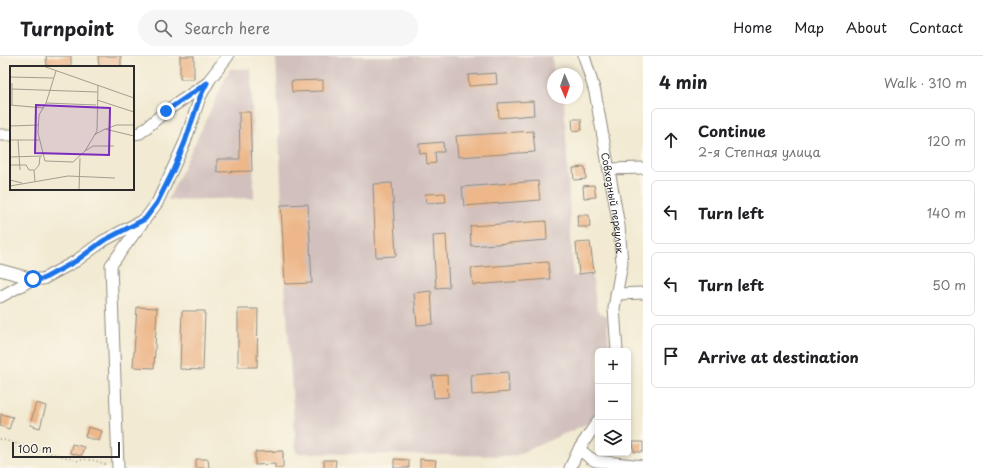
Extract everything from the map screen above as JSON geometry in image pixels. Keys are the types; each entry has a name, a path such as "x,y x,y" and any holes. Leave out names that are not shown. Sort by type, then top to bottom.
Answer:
{"street":[{"path":"118,468 111,265 157,203 185,142 200,97 207,83 228,56"},
{"name":"Совхозный переулок","path":"584,56 595,92 619,226 622,263 614,308 617,348"},
{"path":"134,134 140,133 166,111 207,83"},
{"path":"609,169 643,168"},
{"path":"0,270 33,279 43,279 76,261 103,241 145,219"},
{"path":"0,298 33,279"},
{"path":"616,294 643,293"},
{"path":"570,468 579,449 595,425"},
{"path":"579,449 596,461 643,466"}],"path":[{"path":"0,440 79,461 85,459 92,460 118,468"}],"shaded area":[{"path":"276,56 552,56 553,68 547,68 547,104 564,104 573,276 592,274 597,311 607,316 609,348 595,348 595,415 591,422 514,456 296,453 285,284"},
{"path":"230,69 251,69 254,198 168,200"}],"building":[{"path":"46,56 71,56 71,66 47,66"},
{"path":"98,56 121,56 121,66 99,66"},
{"path":"180,56 194,56 194,79 180,79"},
{"path":"496,73 497,84 469,86 468,75"},
{"path":"323,80 323,91 292,92 291,81"},
{"path":"533,101 534,115 499,118 498,103"},
{"path":"239,112 250,112 252,171 217,172 217,159 240,159"},
{"path":"572,119 581,119 582,130 573,131"},
{"path":"533,131 535,152 458,157 456,136"},
{"path":"443,142 444,152 435,152 436,163 427,164 426,153 420,154 419,144"},
{"path":"585,167 586,179 574,180 573,168"},
{"path":"538,181 540,200 464,206 462,187"},
{"path":"392,183 396,256 376,257 373,184"},
{"path":"594,185 596,197 584,198 583,186"},
{"path":"445,193 446,202 426,203 425,194"},
{"path":"308,204 312,283 285,284 281,205"},
{"path":"577,215 589,215 590,227 578,227"},
{"path":"546,221 547,240 471,246 470,226"},
{"path":"446,235 449,287 436,288 433,236"},
{"path":"590,242 594,272 579,274 576,243"},
{"path":"548,262 550,279 473,285 471,268"},
{"path":"431,291 433,324 417,325 414,293"},
{"path":"137,307 157,308 154,368 133,367"},
{"path":"238,309 258,309 257,367 238,367"},
{"path":"182,311 205,311 203,370 180,369"},
{"path":"508,372 509,392 472,395 471,375"},
{"path":"447,375 448,397 434,398 432,376"},
{"path":"36,403 46,406 40,428 30,425"},
{"path":"1,414 13,417 9,429 0,426"},
{"path":"88,427 102,431 99,441 85,437"},
{"path":"633,442 643,442 643,452 634,452"},
{"path":"72,444 84,447 81,456 70,453"},
{"path":"283,451 283,468 275,468 275,464 255,465 255,452"},
{"path":"196,459 208,459 209,468 196,468"},
{"path":"394,459 409,460 409,468 394,468"},
{"path":"420,459 436,460 435,468 420,468"},
{"path":"324,460 336,460 335,468 324,468"}],"route":[{"path":"33,279 43,279 76,261 103,241 145,219 157,203 172,173 185,142 200,97 207,83 166,111"}]}
